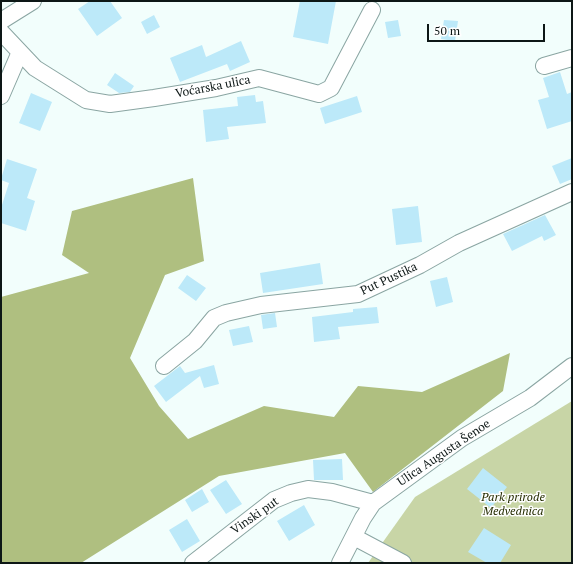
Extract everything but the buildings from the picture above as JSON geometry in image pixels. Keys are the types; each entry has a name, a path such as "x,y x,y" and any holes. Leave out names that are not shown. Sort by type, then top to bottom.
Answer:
{"street":[{"path":"1,21 33,1"},
{"name":"Voćarska ulica","path":"1,32 35,68 86,100 110,104 216,88 259,78 319,94 331,88 372,10"},
{"path":"1,96 20,52"},
{"path":"544,66 572,58"},
{"name":"Put Pustika","path":"164,366 195,341 214,318 226,313 261,305 358,294 420,265 459,243 572,192"},
{"name":"Ulica Augusta Šenoe","path":"340,563 373,503 462,438 530,398 572,366"},
{"name":"Vinski put","path":"193,563 274,500 291,493 308,489 332,492 373,503"},
{"path":"354,537 403,563"}],"green space":[{"path":"193,178 204,261 165,275 130,358 159,406 188,439 264,406 334,417 358,386 422,392 510,353 503,391 373,492 345,453 219,476 81,563 1,563 1,297 89,273 62,255 72,211"},
{"name":"Park prirode Medvednica","path":"572,401 572,563 368,563 415,497"}]}
